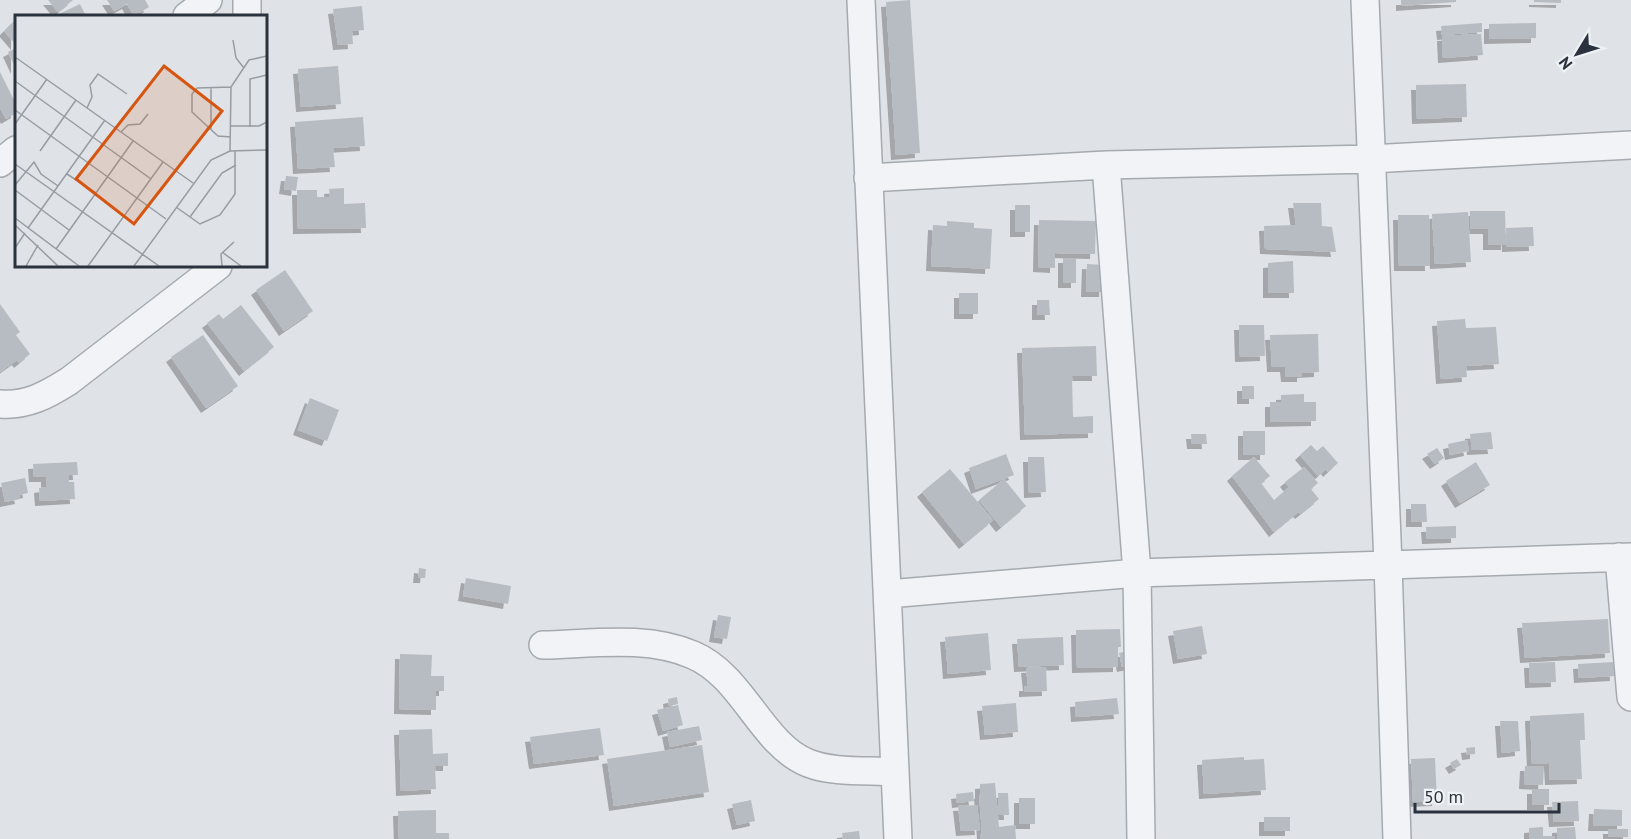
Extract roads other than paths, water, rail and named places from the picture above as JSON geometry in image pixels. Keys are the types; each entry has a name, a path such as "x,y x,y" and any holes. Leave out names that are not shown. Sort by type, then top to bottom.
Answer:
{"street":[{"path":"188,15 208,0"},
{"path":"861,0 898,839"},
{"path":"1365,0 1397,839"},
{"path":"868,178 1106,165 1370,159 1631,145"},
{"path":"0,163 15,151"},
{"path":"1106,165 1137,573 1141,839"},
{"path":"0,405 15,405 31,401 62,385 217,267"},
{"path":"888,594 1137,573 1625,557 1631,697"},
{"path":"543,645 646,643 692,654 716,668 775,738 791,753 808,763 827,768 895,772"}]}
